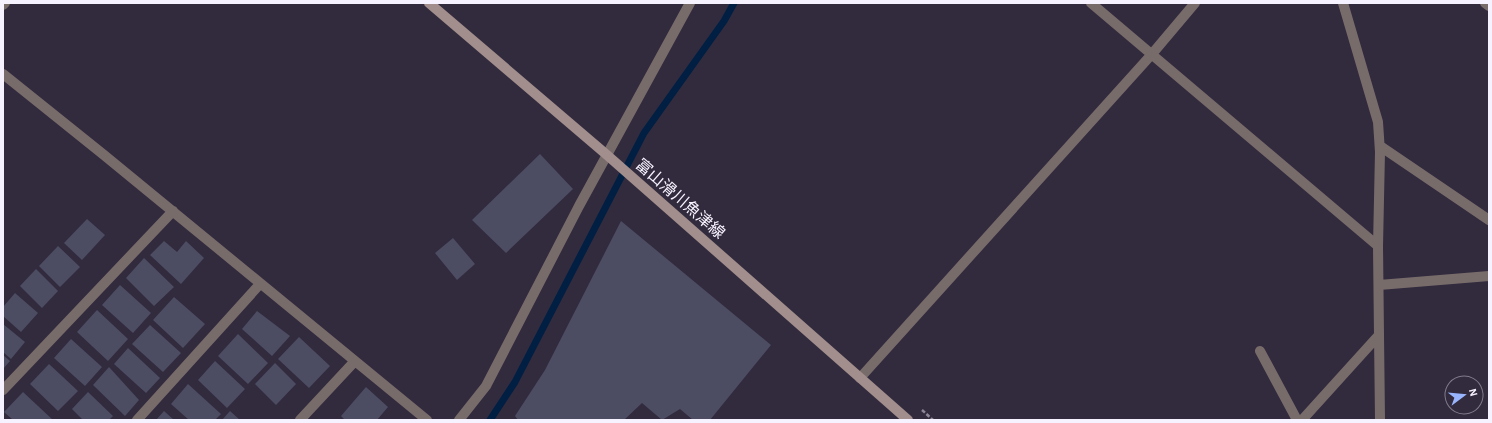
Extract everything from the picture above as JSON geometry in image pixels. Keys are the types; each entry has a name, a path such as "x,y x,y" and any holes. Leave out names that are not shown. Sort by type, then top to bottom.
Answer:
{"main road":[{"name":"富山滑川魚津線","path":"433,6 607,155 908,420"}],"street":[{"path":"459,420 486,386 607,155 690,3"},
{"path":"1091,3 1378,246"},
{"path":"860,378 1152,54 1195,3"},
{"path":"1343,3 1378,122 1380,146 1378,246 1380,420"},
{"path":"1485,3 1489,6"},
{"path":"3,74 173,211 427,420"},
{"path":"1380,146 1489,220"},
{"path":"3,390 173,211"},
{"path":"1379,285 1489,276"},
{"path":"136,420 260,284"},
{"path":"1302,420 1379,335"},
{"path":"1260,351 1296,420"},
{"path":"300,420 355,361"}],"building":[{"path":"540,154 573,189 506,253 472,220"},
{"path":"87,219 105,235 82,260 64,243"},
{"path":"621,221 771,345 710,420 693,420 680,409 662,420 642,403 624,420 518,420 515,416 545,370"},
{"path":"453,238 475,264 457,280 435,253"},
{"path":"164,241 177,252 186,241 204,258 181,284 150,255"},
{"path":"58,246 80,267 60,287 39,266"},
{"path":"144,258 174,287 154,306 126,278"},
{"path":"36,269 58,291 42,308 20,286"},
{"path":"120,285 151,313 133,333 102,305"},
{"path":"15,293 38,313 21,332 3,316 3,307"},
{"path":"174,297 205,324 183,348 153,320"},
{"path":"97,310 128,339 108,361 77,332"},
{"path":"257,311 290,336 272,356 242,329"},
{"path":"3,324 25,342 11,359 3,352"},
{"path":"150,325 181,353 163,372 132,344"},
{"path":"238,334 268,363 248,384 218,356"},
{"path":"299,337 330,366 309,388 278,359"},
{"path":"71,339 102,367 85,386 54,358"},
{"path":"128,348 160,378 146,393 114,364"},
{"path":"3,355 10,361 3,369"},
{"path":"215,361 245,389 227,408 198,380"},
{"path":"275,363 296,384 276,405 255,384"},
{"path":"49,364 78,391 58,411 30,384"},
{"path":"109,367 139,400 125,416 93,385"},
{"path":"188,384 221,414 215,420 189,420 171,404"},
{"path":"366,387 388,407 377,420 345,420 341,416"},
{"path":"23,392 53,420 13,420 4,412"},
{"path":"88,392 113,416 109,420 83,420 72,409"},
{"path":"164,411 174,420 156,420"},
{"path":"230,411 240,420 222,420"}],"waterway":[{"path":"490,420 515,382 644,133 724,21 734,3"}]}
